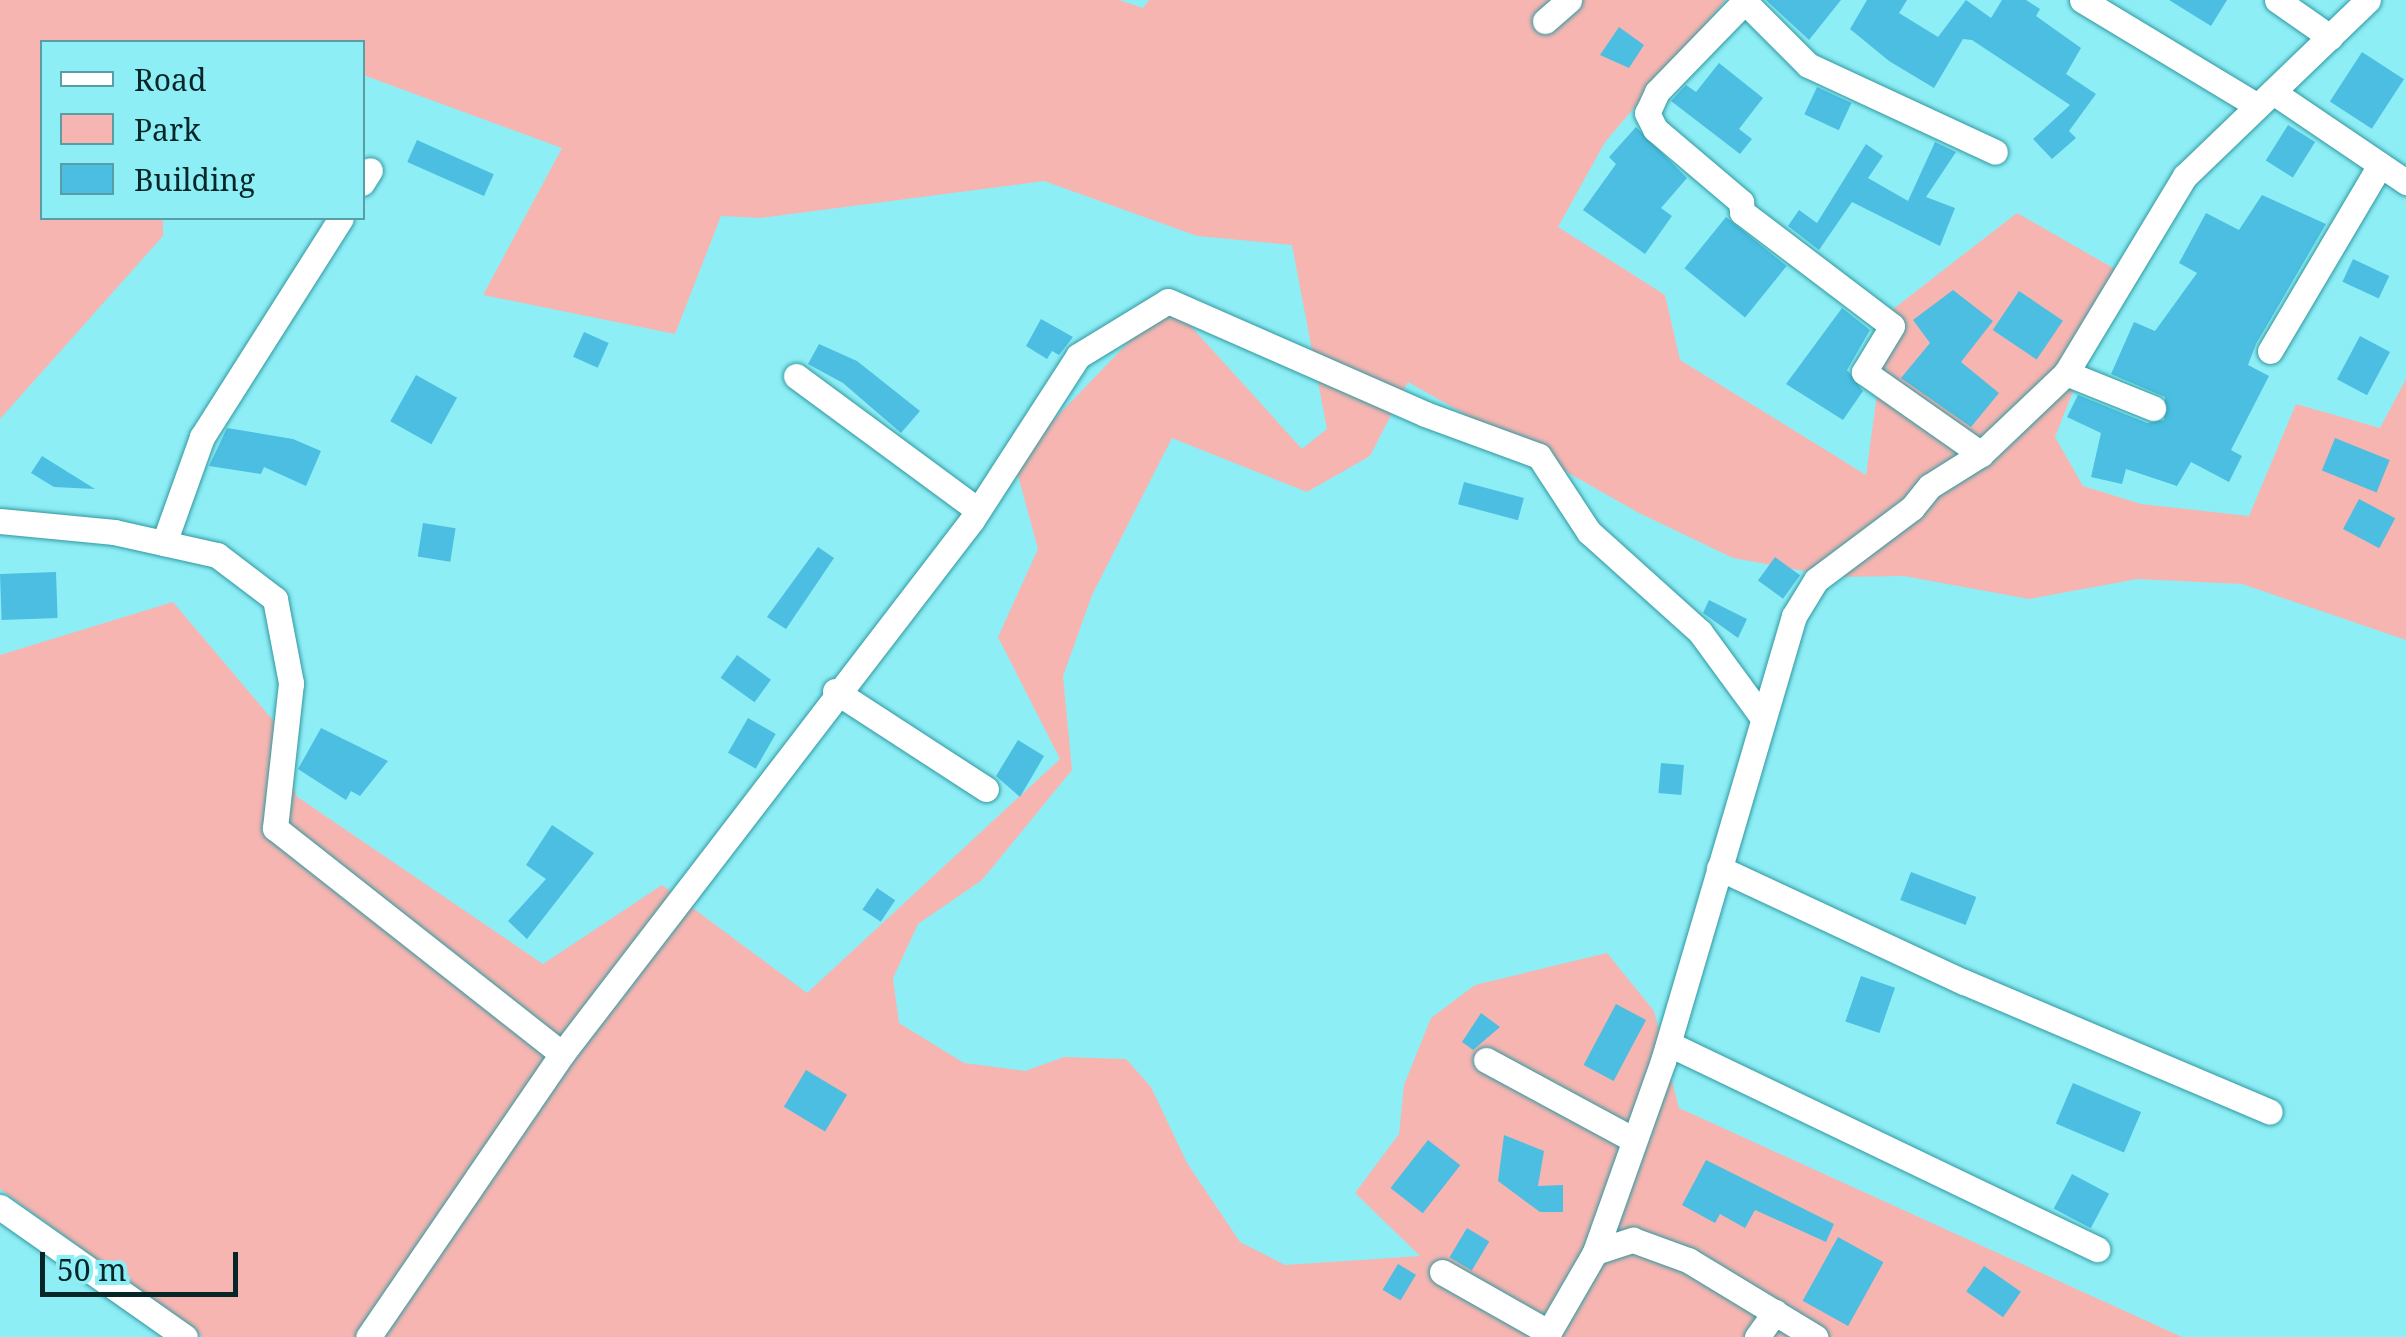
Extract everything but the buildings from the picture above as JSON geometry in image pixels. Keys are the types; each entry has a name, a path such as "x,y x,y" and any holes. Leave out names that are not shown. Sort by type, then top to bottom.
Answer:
{"street":[{"path":"1546,21 1569,0"},
{"path":"2082,0 2264,98 2406,182"},
{"path":"2276,0 2330,37"},
{"path":"1442,1272 1547,1335 1595,1252 1669,1044 1760,714 1794,616 1816,580 1912,508 1930,486 1981,454 2066,374 2175,191 2264,98 2368,0"},
{"path":"1981,454 1864,372 1892,326 1742,212 1741,202 1656,129 1647,113 1657,92 1745,1 1808,65 1995,152"},
{"path":"2270,351 2380,165"},
{"path":"164,543 202,437 340,220"},
{"path":"368,1337 562,1054 700,881 835,691 978,510 1078,356 1168,301 1425,414 1539,456 1588,532 1700,632 1760,714"},
{"path":"2066,374 2153,408"},
{"path":"796,376 978,510"},
{"path":"0,522 164,543 217,555 274,599 290,684 275,828 562,1054"},
{"path":"835,691 986,789"},
{"path":"1719,868 1964,982 2270,1112"},
{"path":"1669,1044 2097,1249"},
{"path":"1486,1060 1634,1140"},
{"path":"0,1207 185,1337"},
{"path":"1595,1252 1633,1240 1658,1249 1814,1337"},
{"path":"1756,1337 1775,1312"}],"green space":[{"path":"0,0 1119,0 1143,8 1149,0 1726,0 1605,142 1558,227 1665,295 1680,360 1866,475 1888,313 2017,213 2120,272 2055,437 2083,486 2141,504 2249,516 2296,404 2380,428 2406,379 2406,640 2242,584 2137,579 2029,599 1904,576 1837,577 1733,558 1639,513 1408,382 1370,456 1307,492 1172,438 1092,595 1063,676 1072,770 982,880 918,924 893,978 899,1023 964,1063 1025,1071 1064,1057 1126,1059 1151,1087 1187,1163 1240,1242 1285,1265 1420,1256 1355,1193 1399,1134 1404,1085 1431,1018 1475,985 1607,953 1654,1011 1679,1108 2182,1337 203,1337 0,1189 0,655 173,602 282,731 296,796 543,964 662,885 807,993 1060,759 998,637 1038,549 1014,461 1168,301 1302,449 1327,429 1292,245 1197,236 1044,181 761,218 721,216 675,334 483,295 562,148 365,76 365,40 40,40 40,220 163,220 163,236 0,419"}]}
